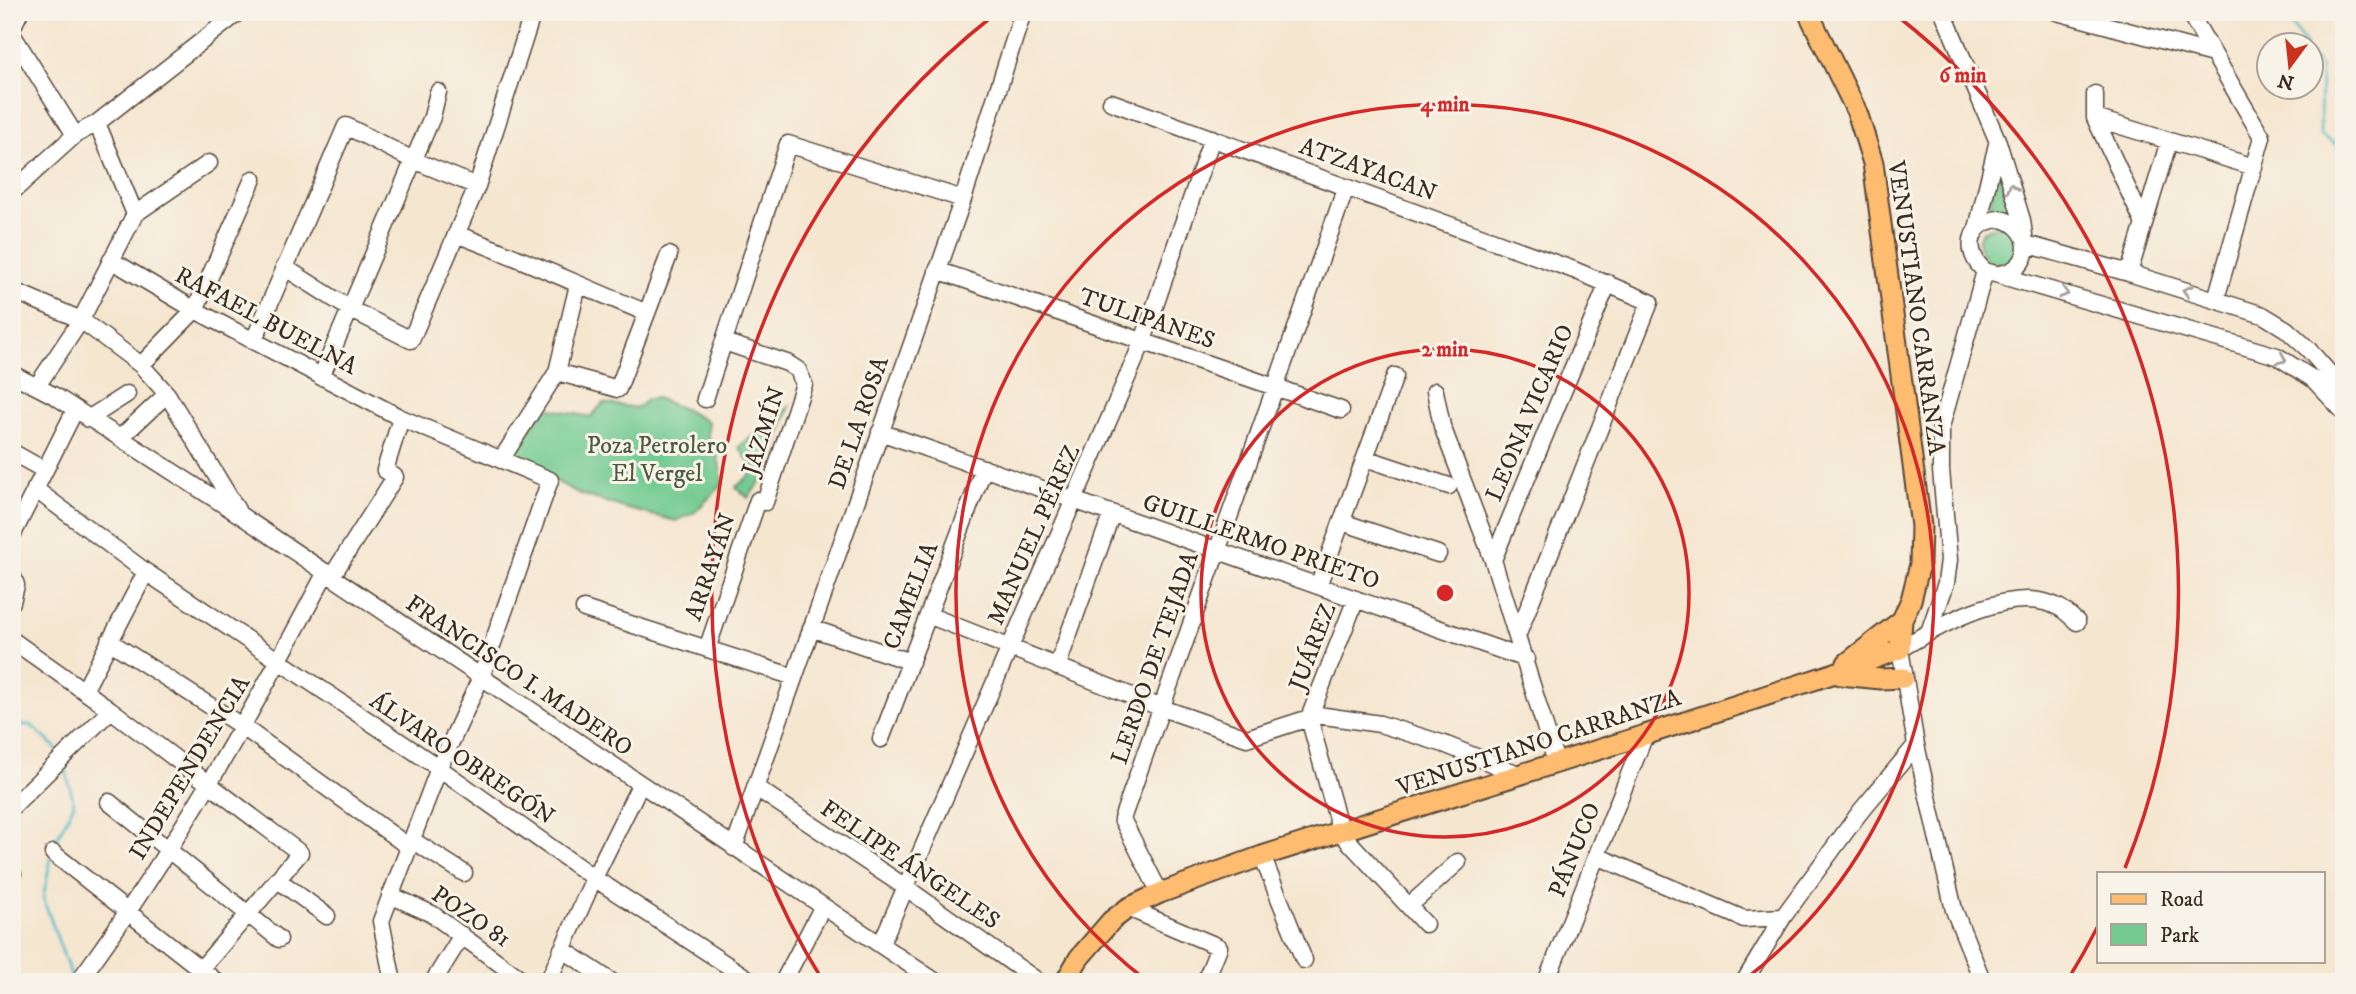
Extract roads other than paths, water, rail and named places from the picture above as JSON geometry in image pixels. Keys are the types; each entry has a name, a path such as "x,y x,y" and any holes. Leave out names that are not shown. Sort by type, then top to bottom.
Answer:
{"main road":[{"name":"VENUSTIANO CARRANZA","path":"1065,982 1079,958 1099,934 1128,908 1160,892 1262,856 1341,833 1832,674 1900,649 1902,620 1911,600 1920,564 1921,526 1873,163 1857,112 1808,12"},
{"name":"VENUSTIANO CARRANZA","path":"1832,674 1902,620"},
{"path":"1832,674 1881,679 1903,678"}],"street":[{"path":"12,28 20,12"},
{"path":"12,192 75,135 97,123 239,12"},
{"path":"284,267 350,309 411,340 477,186 533,12"},
{"name":"DE LA ROSA","path":"734,848 962,199 1023,12"},
{"path":"2057,12 2095,17 2213,54"},
{"path":"2189,12 2262,137 2216,299"},
{"path":"1950,14 1998,142 2022,219 2025,255 2019,265 2010,272 1992,273"},
{"path":"12,34 75,135"},
{"path":"321,377 432,117 438,92"},
{"path":"2095,94 2095,118 2143,222"},
{"name":"ATZAYACAN","path":"1111,102 1608,283 1650,302 1518,634"},
{"path":"2095,118 2254,167"},
{"path":"97,123 135,214"},
{"path":"254,340 346,126 413,160 477,186"},
{"name":"MANUEL PÉREZ","path":"881,944 1143,341 1212,138"},
{"path":"2129,273 2169,141"},
{"path":"1998,142 1971,248 1975,261 1992,273 2277,356 2313,379 2344,412"},
{"path":"705,398 788,144 962,199"},
{"path":"37,386 81,320 135,214 209,163"},
{"path":"141,365 194,310 253,179"},
{"name":"LERDO DE TEJADA","path":"1160,892 1122,819 1343,196"},
{"path":"1977,229 1988,221 2001,219 2013,224 2025,239 2263,315 2286,329 2308,349 2344,390"},
{"path":"456,234 524,259 647,313"},
{"path":"557,372 618,390 669,255"},
{"name":"RAFAEL BUELNA","path":"111,260 194,310 401,418 550,480 481,677"},
{"name":"TULIPANES","path":"937,270 1341,410"},
{"path":"1929,632 1946,583 1949,560 1941,470 1941,427 1992,273"},
{"name":"LEONA VICARIO","path":"1493,560 1608,283"},
{"path":"501,460 557,372 578,285"},
{"path":"12,290 81,320 141,365 167,394 240,515"},
{"name":"JAZMÍN","path":"724,342 787,363 798,370 804,384 762,501"},
{"name":"FRANCISCO I. MADERO","path":"12,374 37,386 240,515 936,982"},
{"path":"1318,586 1395,376"},
{"path":"1435,391 1442,426 1493,560 1556,762"},
{"path":"12,536 44,470 81,415 127,394"},
{"path":"120,438 167,394"},
{"name":"INDEPENDENCIA","path":"80,978 129,913 210,784 329,574 395,477 386,470 401,418"},
{"name":"GUILLERMO PRIETO","path":"880,432 1526,659"},
{"path":"12,452 44,470"},
{"path":"1365,458 1449,486"},
{"name":"CAMELIA","path":"881,739 984,468"},
{"name":"ÁLVARO OBREGÓN","path":"35,489 145,572 439,768 594,878 753,982"},
{"name":"ARRAYÁN","path":"707,649 762,501"},
{"path":"1057,667 1112,513"},
{"path":"1342,522 1438,554"},
{"path":"84,691 145,572"},
{"path":"12,574 16,585 12,602"},
{"name":"JUÁREZ","path":"1341,833 1310,716 1356,599"},
{"path":"1900,649 1929,632 2005,601 2027,600 2059,607 2077,622"},
{"path":"584,609 794,677"},
{"path":"928,615 1162,708 1247,738 1310,716 1380,724 1444,744 1518,774"},
{"path":"811,628 911,662"},
{"path":"12,640 111,710 300,853 190,982"},
{"path":"109,641 243,727 411,844 464,873"},
{"name":"VENUSTIANO CARRANZA","path":"1900,649 1916,745 1954,910 1983,982"},
{"path":"393,982 381,921 439,768 481,677"},
{"path":"12,807 111,710"},
{"name":"PÁNUCO","path":"1546,982 1645,735"},
{"path":"1744,982 1783,917 1860,812 1916,745"},
{"path":"548,982 594,878 640,785"},
{"name":"FELIPE ÁNGELES","path":"755,787 905,887 1039,982"},
{"path":"109,802 279,939"},
{"path":"1341,833 1425,924"},
{"path":"53,853 217,982"},
{"path":"1262,856 1304,960"},
{"path":"1597,856 1744,919 1783,917"},
{"path":"1409,906 1458,862"},
{"path":"278,880 327,916"},
{"name":"POZO 81","path":"390,895 432,914 525,982"},
{"path":"783,982 823,906"},
{"path":"1128,908 1219,947 1205,982"},
{"path":"433,982 462,935"},
{"path":"562,949 612,982"}],"waterway":[{"path":"2284,12 2297,32"},
{"path":"2320,102 2320,135 2344,149"},
{"path":"12,725 31,725 61,753"},
{"path":"52,848 74,804 65,766"},
{"path":"51,858 43,898 73,982"}],"park label":[{"name":"Poza Petrolero El Vergel","path":"657,460"}]}
